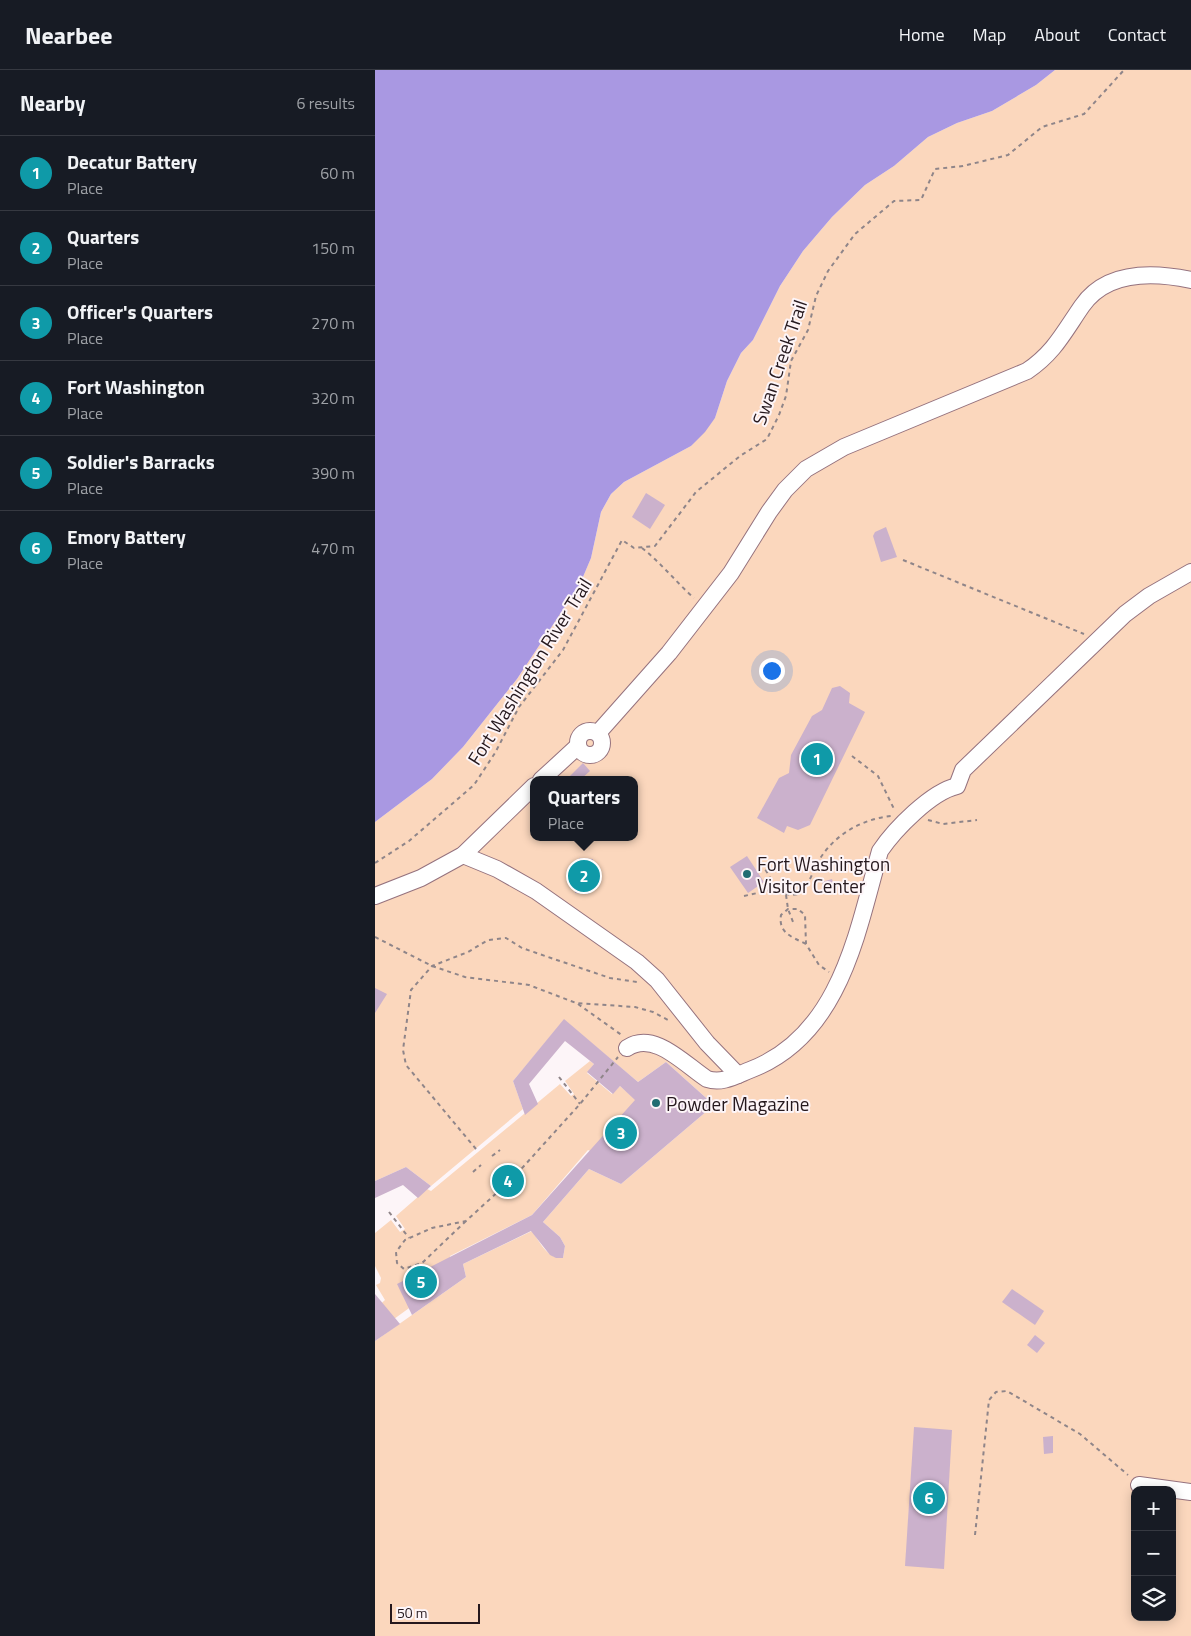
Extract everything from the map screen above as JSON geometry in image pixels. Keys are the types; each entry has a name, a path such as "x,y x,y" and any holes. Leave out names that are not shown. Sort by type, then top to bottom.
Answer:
{"lane":[{"path":"545,776 578,746 579,738 583,732 591,730 598,733 669,653 731,573 785,490 801,474 843,447 1027,370 1037,364 1060,342 1086,300 1113,281 1125,277 1151,274 1191,280"},
{"path":"629,1046 648,1042 656,1044 707,1079 715,1081 738,1075 768,1062 794,1043 825,1008 839,979 856,938 880,851 911,817 946,789 957,786 963,770 1125,614 1149,596 1191,572"},
{"path":"375,896 421,878 463,855 530,790"},
{"path":"463,855 497,869 536,891 637,962 662,986 707,1043 738,1075"},
{"path":"1139,1484 1191,1492"}],"path":[{"name":"Swan Creek Trail","path":"642,548 655,546 696,492 740,456 767,439 782,409 786,396 791,361 808,330 816,296 828,271 855,234 894,200 921,200 935,169 963,166 1008,155 1042,127 1084,114 1123,70"},
{"name":"Fort Washington River Trail","path":"375,863 409,841 474,785 495,753 519,707 563,650 622,540 634,548 642,548"},
{"path":"642,548 659,561 672,579 704,607"},
{"path":"903,560 1087,636"},
{"path":"761,863 776,889 786,895 798,894 803,890 822,855 840,836 859,824 897,815 888,792 878,776 852,756"},
{"path":"911,817 943,824 977,820"},
{"path":"744,896 776,889"},
{"path":"786,895 788,909 793,922"},
{"path":"806,944 807,925 805,915 798,909 788,909 781,915 779,925 784,933 806,944 819,965 839,979"},
{"path":"375,937 432,966 465,977 529,985 576,1003 616,1029 629,1046"},
{"path":"476,1149 406,1065 403,1050 411,990 432,966 469,952 488,940 506,938 522,948 610,978 662,986"},
{"path":"576,1003 635,1007 653,1012 671,1022"},
{"path":"467,1221 432,1228 409,1238 396,1252 397,1263 404,1270 422,1263 467,1221 514,1177 580,1104 614,1061"},
{"path":"559,1078 580,1104"},
{"path":"492,1156 500,1150"},
{"path":"473,1172 481,1165"},
{"path":"389,1212 409,1238"},
{"path":"975,1535 989,1400 995,1392 1007,1392 1080,1434 1139,1484"}],"shaded area":[{"path":"375,70 1055,70 1036,85 992,111 957,123 928,137 894,166 865,185 832,217 803,251 780,286 753,340 741,353 727,381 715,418 705,432 691,446 624,482 611,494 601,512 591,558 580,584 517,679 463,747 432,779 375,822"},
{"path":"1055,70 1191,70 1191,1636 375,1636 375,1341 466,1277 463,1264 532,1231 548,1253 557,1258 563,1258 565,1246 560,1237 543,1222 589,1169 621,1184 714,1105 666,1062 638,1082 564,1020 513,1081 523,1109 431,1186 406,1167 375,1181 375,822 432,779 463,747 517,679 580,584 591,558 601,512 611,494 624,482 691,446 715,418 727,381 741,353 753,340 780,286 803,251 832,217 865,185 894,166 928,137 957,123 992,111 1036,85"},
{"path":"590,1061 594,1064 587,1073 612,1094 620,1086 637,1101 605,1157 588,1150 532,1215 450,1256 453,1276 379,1330 375,1309 385,1300 376,1285 380,1283 381,1278 375,1266 375,1233 391,1220 400,1232 405,1229 396,1216 427,1189 431,1191 560,1084 571,1096 574,1094 565,1081"}],"building":[{"path":"646,493 665,505 650,529 632,517"},
{"path":"886,527 897,557 881,562 873,536 875,532"},
{"path":"840,686 850,693 849,703 865,712 810,825 798,830 787,826 784,833 757,818 779,778 789,773 791,755 812,716 822,710 832,688"},
{"path":"583,763 590,771 584,776 570,776"},
{"name":"Fort Washington Visitor Center","path":"747,856 764,882 748,893 730,867"},
{"path":"579,858 593,859 589,894 575,893"},
{"path":"832,879 835,889 825,892 822,882"},
{"path":"375,988 387,994 375,1013"},
{"path":"564,1019 638,1082 666,1062 714,1105 621,1184 589,1169 543,1222 560,1237 565,1246 563,1258 556,1258 550,1255 531,1231 463,1264 466,1277 412,1315 397,1284 532,1215 635,1100 620,1086 613,1094 587,1072 594,1064 565,1041 529,1084 538,1104 525,1115 513,1081"},
{"path":"406,1167 431,1186 418,1198 403,1185 375,1198 375,1181"},
{"path":"1012,1289 1044,1311 1035,1325 1002,1302"},
{"path":"375,1294 400,1324 375,1341"},
{"path":"1035,1335 1045,1343 1037,1353 1027,1345"},
{"path":"914,1427 952,1430 944,1569 905,1566"},
{"path":"1053,1436 1053,1453 1044,1454 1043,1437"}],"place":[{"name":"Decatur Battery","path":"817,759"},
{"name":"Fort Washington Visitor Center","path":"747,874"},
{"name":"Quarters","path":"584,876"},
{"name":"Powder Magazine","path":"656,1103"},
{"name":"Officer's Quarters","path":"621,1133"},
{"name":"Fort Washington","path":"508,1181"},
{"name":"Soldier's Barracks","path":"421,1282"},
{"name":"Emory Battery","path":"929,1498"}]}
